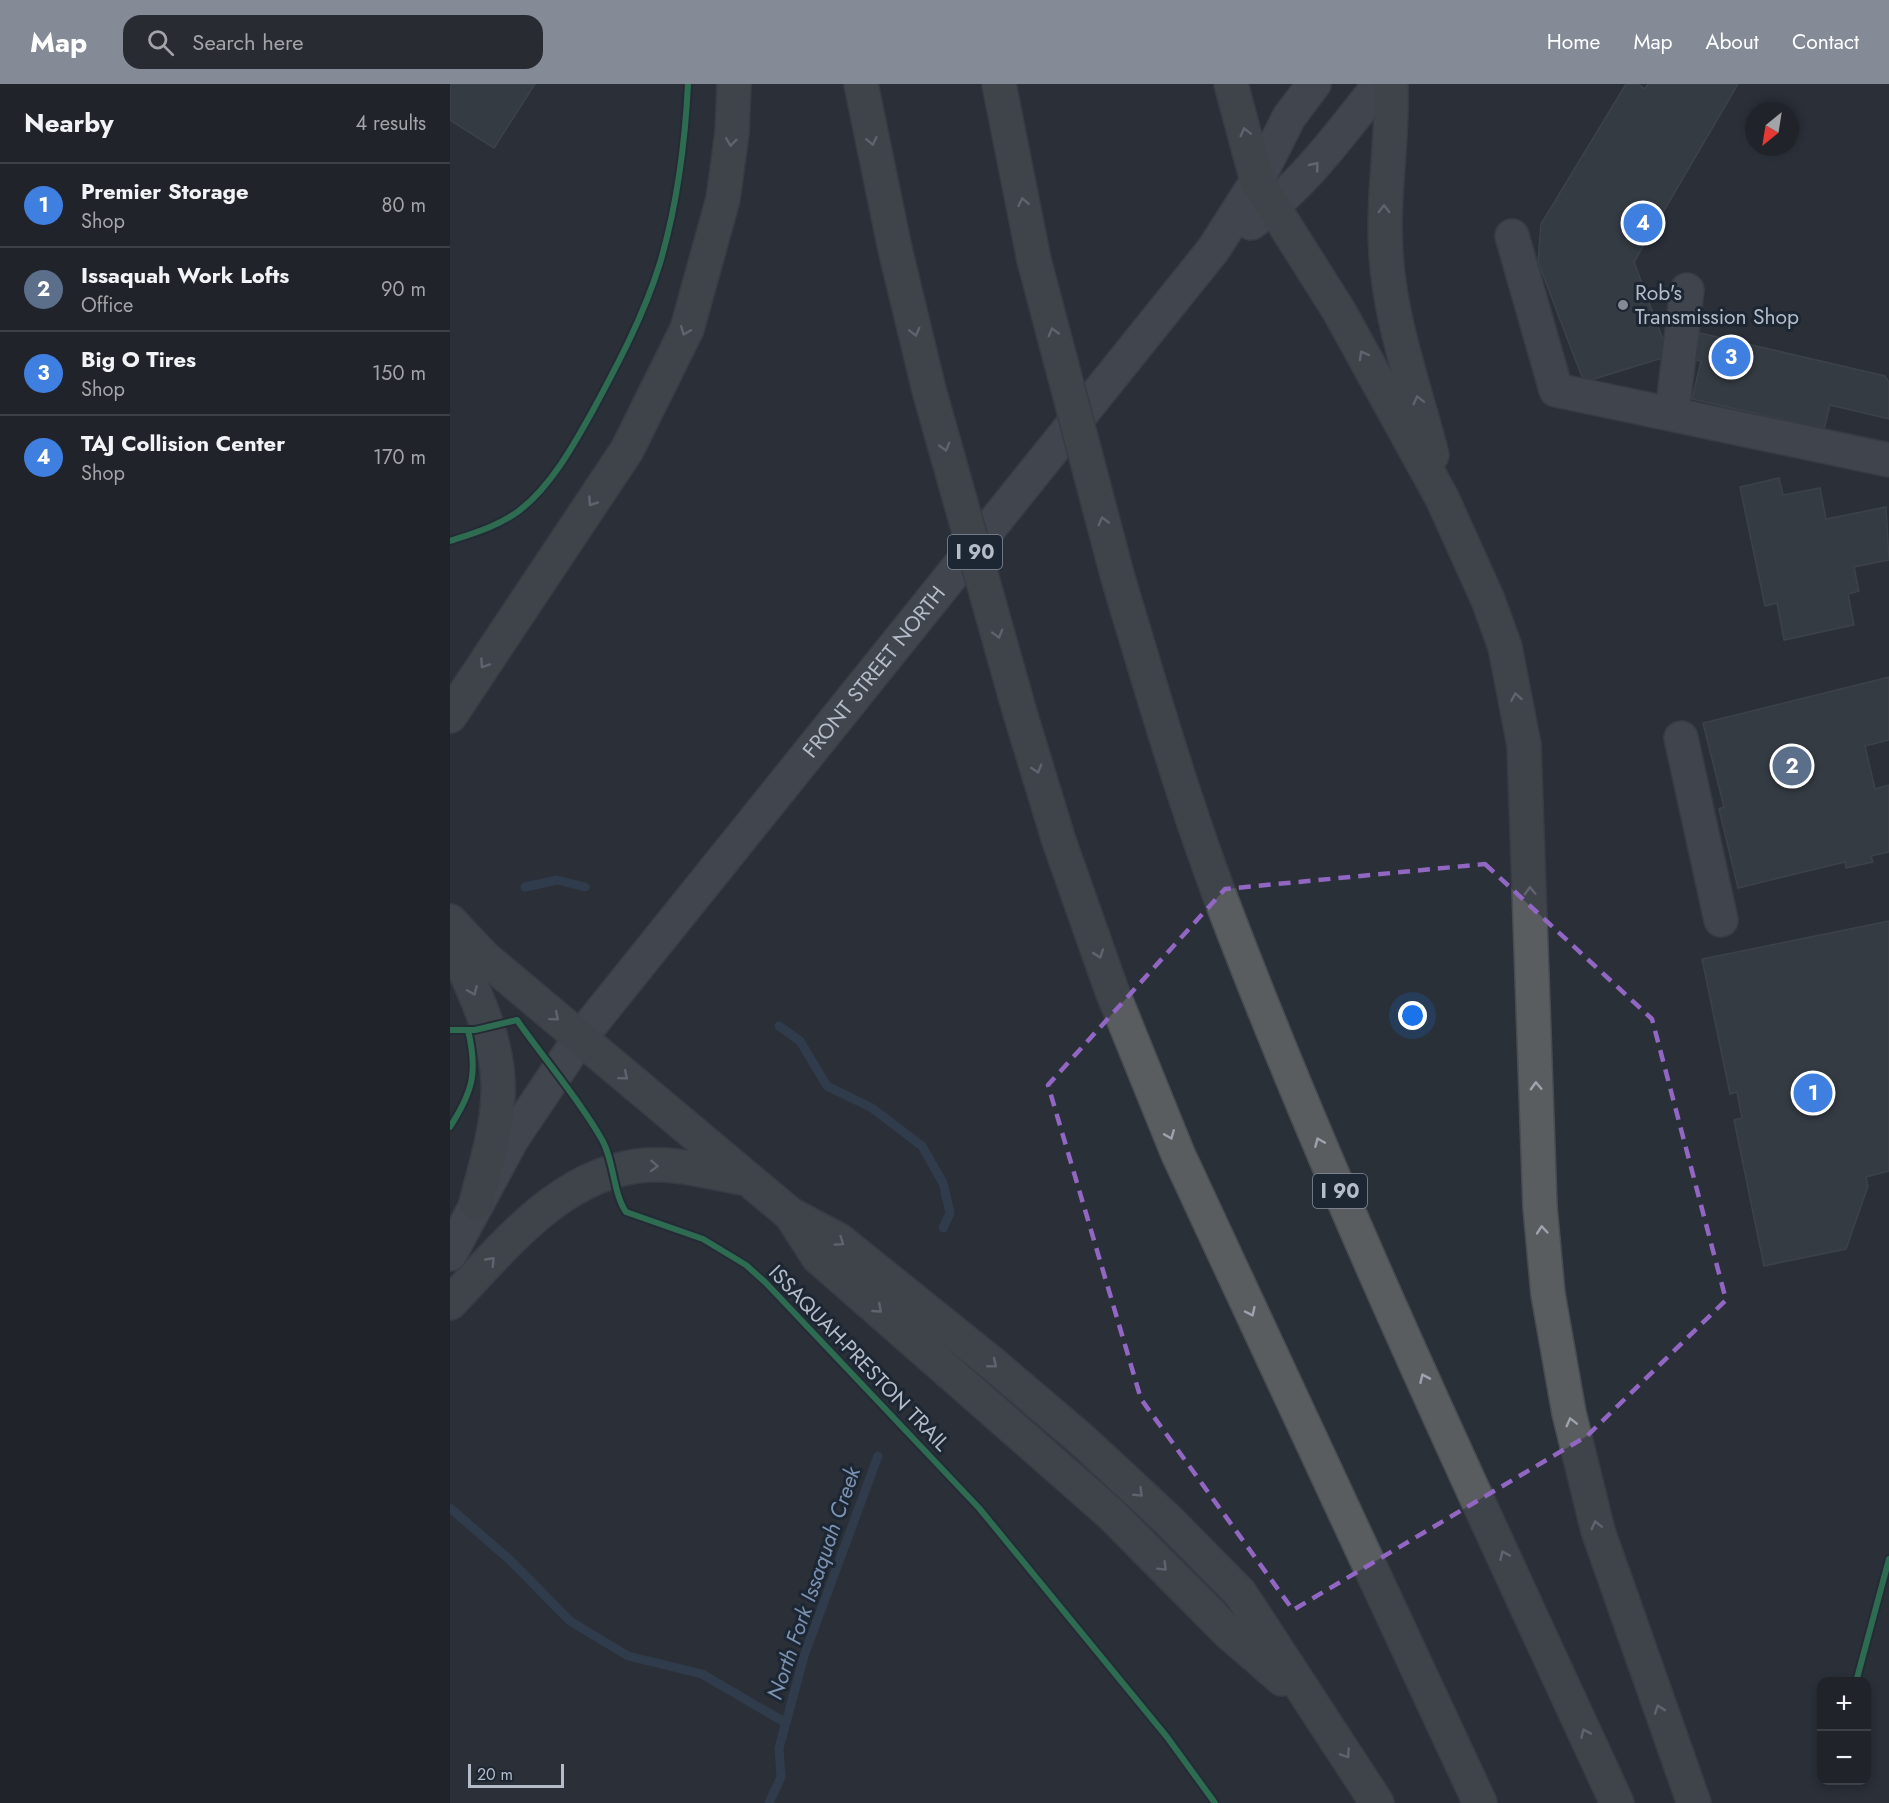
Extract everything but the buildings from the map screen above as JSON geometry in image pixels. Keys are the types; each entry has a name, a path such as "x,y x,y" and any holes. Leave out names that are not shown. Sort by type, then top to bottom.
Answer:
{"highway":[{"path":"450,716 627,450 682,340 702,282 723,199 732,133 734,84"},
{"name":"I 90","path":"861,84 895,249 929,390 1020,713 1059,841 1112,991 1178,1154 1480,1803"},
{"name":"I 90","path":"999,84 1034,260 1118,578 1186,801 1224,906 1299,1094 1363,1245 1613,1794"},
{"path":"1231,84 1265,194 1339,311 1442,498 1488,600 1505,647 1524,745 1540,1207 1548,1294 1569,1413 1598,1531 1678,1764 1694,1803"},
{"path":"1391,84 1392,126 1386,166 1384,208 1392,312 1411,371 1442,498"},
{"path":"450,921 485,958 790,1214 839,1240 993,1364 1125,1479 1240,1593 1377,1803"},
{"path":"450,937 488,1027 498,1080 493,1133 476,1203"},
{"path":"450,1303 531,1220 554,1201 596,1177 627,1167 651,1165 750,1180"}],"main road":[{"name":"FRONT STREET NORTH","path":"1265,194 1289,117 1314,84"},
{"name":"FRONT STREET NORTH","path":"450,1254 512,1139 580,1038 1213,250 1265,194 1310,172 1380,84"}],"lane":[{"path":"1512,236 1556,390 1889,460"},
{"path":"1672,413 1687,290"},
{"path":"1681,738 1721,920"}],"highlighted area":[{"path":"1485,864 1652,1019 1726,1300 1587,1436 1293,1610 1141,1399 1048,1085 1225,889"}],"waterway":[{"path":"525,887 557,880 585,887"},
{"name":"North Fork Issaquah Creek","path":"779,1026 800,1041 827,1086 872,1108 922,1146 943,1183 950,1213 943,1228"},
{"name":"North Fork Issaquah Creek","path":"769,1803 781,1777 779,1748 804,1656 878,1456"},
{"name":"North Fork Issaquah Creek","path":"450,1508 510,1560 570,1621 628,1656 702,1674 786,1723"}],"cycle path":[{"path":"450,541 486,529 504,520 520,510 542,489 569,452 611,376 646,301 666,241 679,174 688,84"},
{"name":"ISSAQUAH-PRESTON TRAIL","path":"450,1030 475,1030 517,1020 592,1122 609,1156 618,1196 626,1212 703,1239 746,1265 766,1283 979,1508 1167,1737 1215,1803"},
{"path":"450,1127 464,1103 471,1081 473,1058 468,1030"},
{"path":"1857,1677 1889,1559"}],"place":[{"name":"TAJ Collision Center","path":"1643,223"},
{"name":"Rob's Transmission Shop","path":"1623,305"},
{"name":"Big O Tires","path":"1731,357"},
{"name":"Issaquah Work Lofts","path":"1792,766"},
{"name":"Premier Storage","path":"1813,1093"}]}
